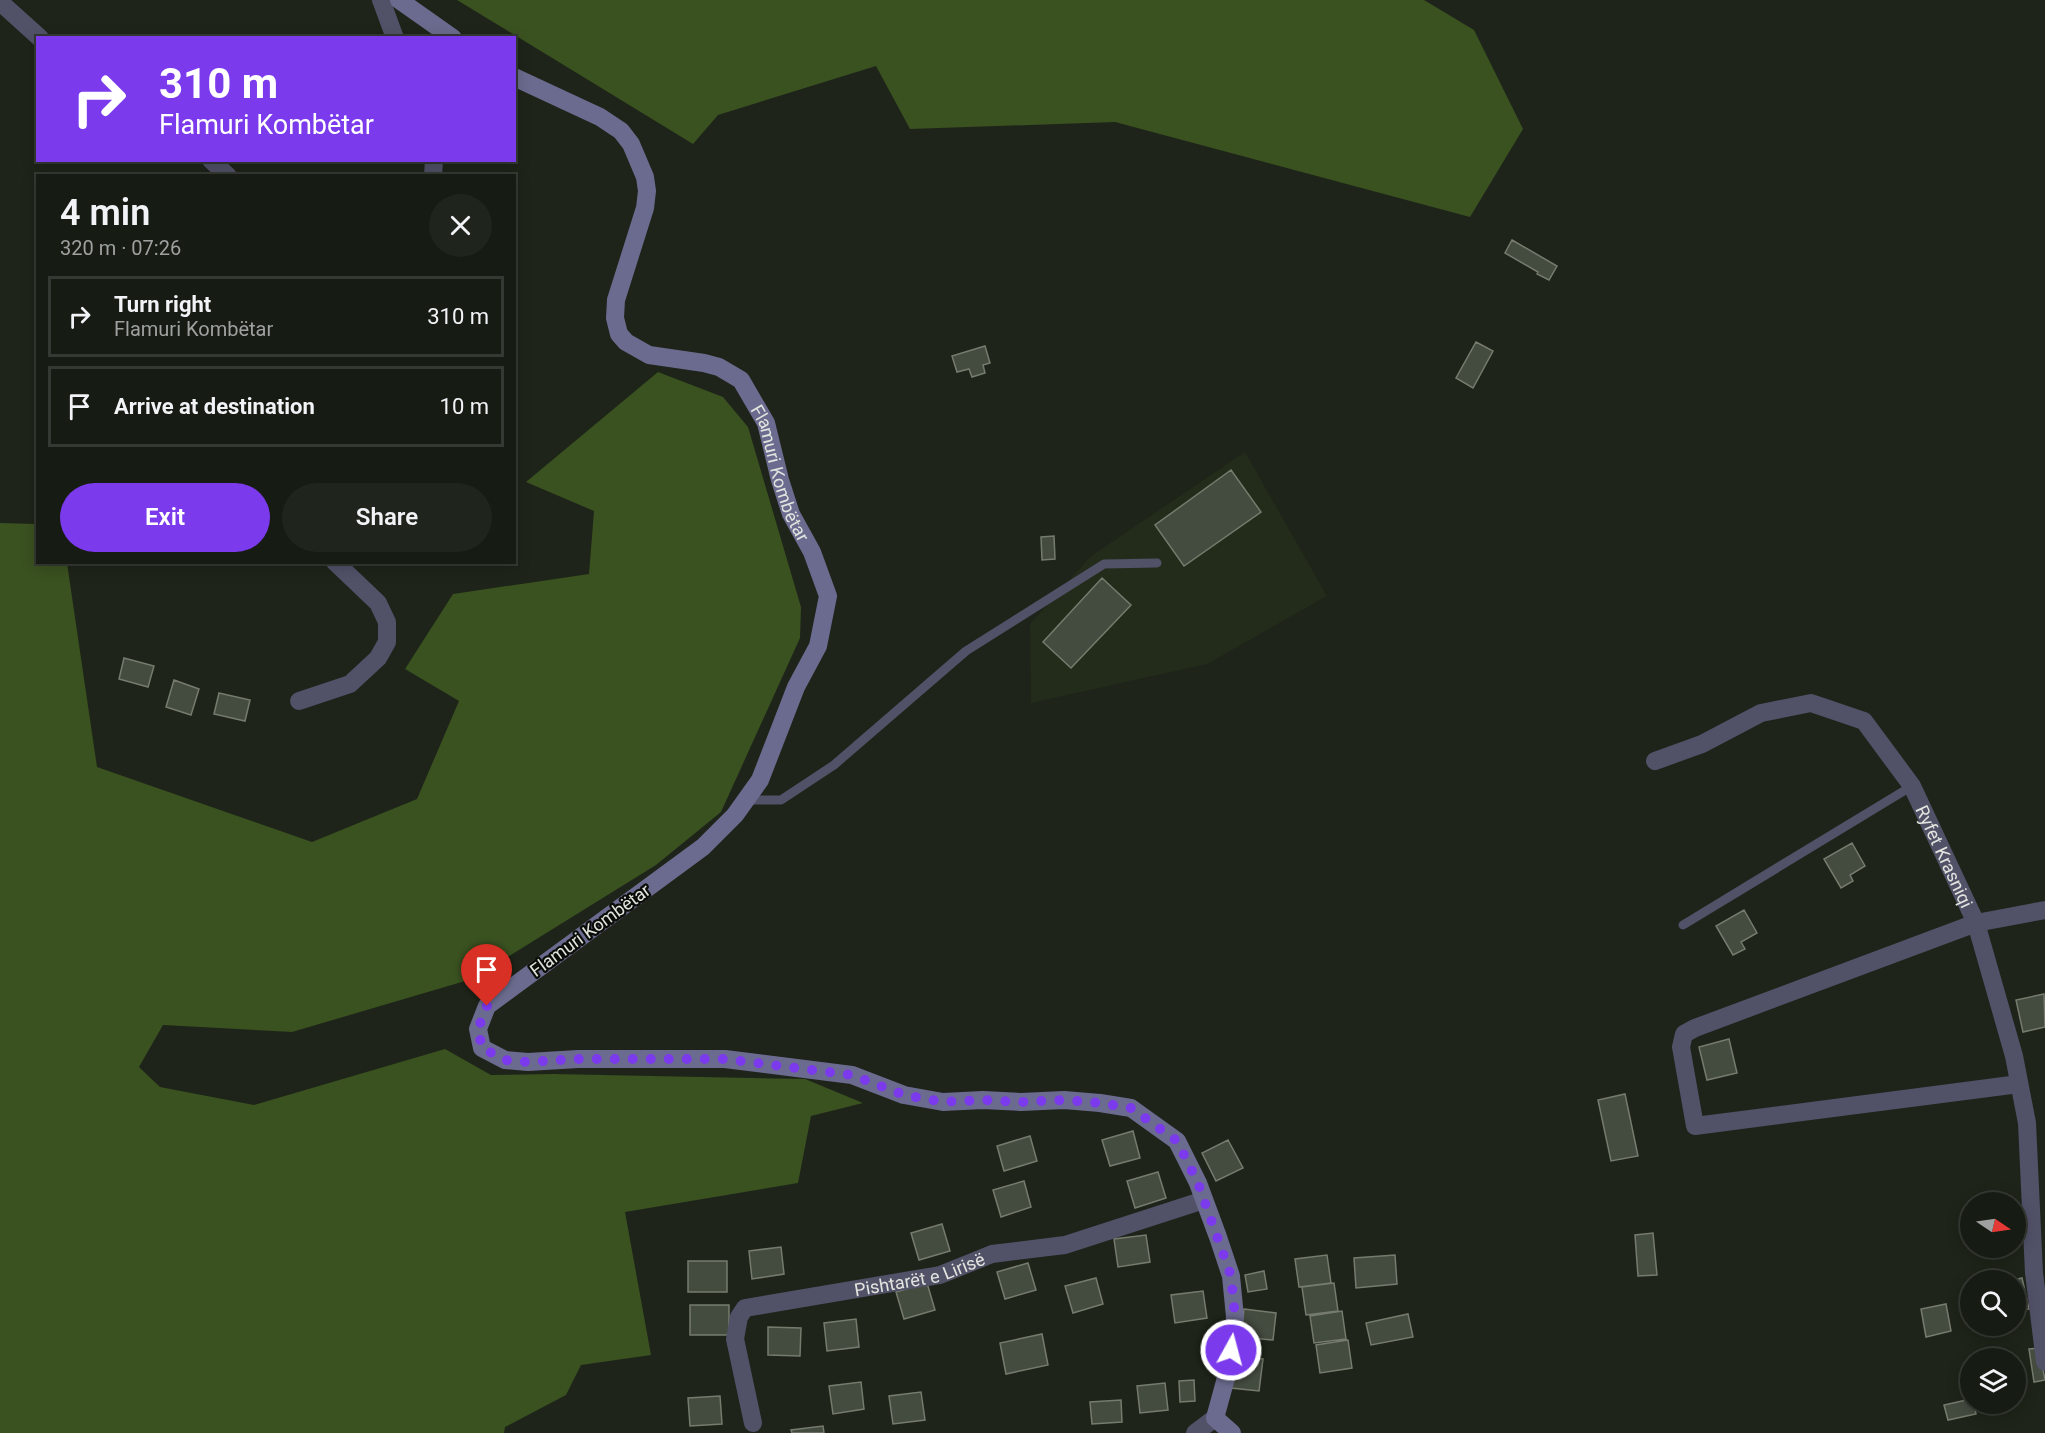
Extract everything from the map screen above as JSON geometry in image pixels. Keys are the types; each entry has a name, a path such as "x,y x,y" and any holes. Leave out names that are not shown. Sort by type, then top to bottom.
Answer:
{"street":[{"path":"381,0 394,36"},
{"path":"399,0 450,36"},
{"path":"0,2 38,36"},
{"name":"Flamuri Kombëtar","path":"516,78 600,117 621,131 632,144 645,177 647,191 645,208 616,300 615,318 619,334 626,342 649,355 704,363 719,368 741,381 766,423 791,514 812,552 828,596 818,646 796,687 760,780 735,815 703,847 487,1006 478,1029 482,1048 505,1060 528,1062 578,1059 724,1059 852,1075 904,1095 943,1102 1064,1100 1131,1108 1177,1141 1198,1183 1231,1276 1235,1317 1229,1367 1215,1418"},
{"path":"213,162 226,174"},
{"path":"299,701 350,684 378,658 387,642 387,622 378,603 337,564"},
{"name":"Ryfet Krasniqi","path":"1654,761 1702,744 1761,713 1811,703 1864,722 1912,786 1976,923 2014,1056 2027,1123 2038,1225 2045,1362"},
{"path":"2019,1084 1695,1126 1681,1047 1684,1034 1695,1028 1976,923 2045,910"},
{"name":"Pishtarët e Lirisë","path":"753,1423 735,1339 739,1317 745,1308 940,1275 992,1254 1065,1245 1204,1200"},
{"path":"1195,1433 1215,1418 1232,1433"}],"lane":[{"path":"746,800 781,800 825,771 966,651 1104,564 1157,563"},
{"path":"1683,925 1912,786"}],"shaded area":[{"path":"1245,452 1327,596 1207,664 1031,703 1030,624 1091,556"}],"green space":[{"path":"457,0 1424,0 1474,30 1523,129 1470,217 1115,122 910,129 876,66 718,115 693,144"},
{"path":"658,372 723,397 748,427 801,607 800,638 721,812 656,865 472,979 292,1032 163,1025 139,1067 160,1087 254,1105 445,1049 491,1075 805,1079 863,1103 811,1116 798,1183 625,1212 651,1355 581,1365 566,1395 505,1427 504,1433 0,1433 0,523 36,524 36,564 67,564 97,767 312,842 417,799 459,701 405,669 453,594 589,574 594,511 526,482"}],"building":[{"path":"1512,240 1557,266 1549,280 1505,253"},
{"path":"1476,342 1493,351 1473,388 1456,378"},
{"path":"985,346 990,363 983,365 985,373 972,377 969,369 957,372 952,356"},
{"path":"1231,470 1261,512 1184,566 1155,525"},
{"path":"1054,536 1055,559 1042,560 1041,537"},
{"path":"1102,578 1131,605 1071,668 1043,642"},
{"path":"124,658 154,666 148,687 119,679"},
{"path":"174,680 199,689 191,715 166,707"},
{"path":"219,693 250,700 245,721 214,714"},
{"path":"1852,843 1865,866 1850,875 1853,881 1841,888 1824,859"},
{"path":"1744,910 1757,933 1741,942 1745,949 1733,955 1716,926"},
{"path":"2044,994 2045,1027 2023,1032 2016,1000"},
{"path":"1729,1039 1737,1073 1707,1080 1699,1047"},
{"path":"1625,1094 1638,1156 1611,1161 1598,1100"},
{"path":"1133,1131 1140,1158 1110,1166 1102,1140"},
{"path":"1030,1136 1037,1161 1004,1171 997,1146"},
{"path":"1228,1140 1243,1168 1216,1181 1202,1153"},
{"path":"1158,1172 1166,1198 1135,1208 1127,1181"},
{"path":"1024,1181 1031,1207 1001,1217 993,1190"},
{"path":"942,1224 950,1251 919,1260 911,1233"},
{"path":"1653,1233 1657,1275 1638,1276 1635,1235"},
{"path":"1146,1235 1150,1262 1118,1267 1114,1239"},
{"path":"781,1247 784,1274 752,1279 749,1251"},
{"path":"1327,1255 1331,1283 1299,1287 1295,1259"},
{"path":"1395,1255 1397,1284 1356,1288 1354,1258"},
{"path":"688,1261 727,1261 727,1292 688,1292"},
{"path":"1028,1263 1036,1290 1005,1299 997,1272"},
{"path":"1264,1271 1267,1289 1248,1292 1245,1275"},
{"path":"1096,1278 1103,1304 1073,1313 1065,1286"},
{"path":"927,1283 935,1310 904,1319 896,1292"},
{"path":"1334,1283 1338,1311 1306,1315 1302,1287"},
{"path":"1203,1291 1207,1318 1175,1323 1171,1295"},
{"path":"1946,1304 1951,1331 1926,1337 1921,1309"},
{"path":"690,1305 729,1305 729,1335 690,1335"},
{"path":"1244,1309 1276,1313 1273,1340 1241,1337"},
{"path":"1342,1311 1346,1339 1314,1343 1310,1316"},
{"path":"1408,1314 1413,1337 1371,1345 1366,1323"},
{"path":"856,1319 859,1347 827,1351 824,1323"},
{"path":"768,1327 801,1328 800,1356 768,1355"},
{"path":"1042,1334 1048,1365 1006,1374 1000,1343"},
{"path":"1348,1340 1352,1368 1320,1373 1316,1345"},
{"path":"2039,1348 2045,1380 2034,1382 2029,1349"},
{"path":"1235,1356 1263,1359 1259,1391 1231,1388"},
{"path":"1194,1380 1195,1401 1180,1402 1179,1381"},
{"path":"861,1382 864,1409 833,1414 829,1386"},
{"path":"1165,1383 1168,1410 1140,1413 1137,1386"},
{"path":"921,1392 925,1420 893,1424 889,1396"},
{"path":"720,1396 722,1424 690,1426 688,1398"},
{"path":"1121,1400 1122,1422 1092,1424 1090,1402"},
{"path":"1960,1401 1960,1414 1976,1414 1948,1420 1944,1405"},
{"path":"823,1426 824,1433 792,1433 791,1430"}],"route":[{"path":"487,1006 478,1029 482,1048 505,1060 528,1062 578,1059 724,1059 852,1075 904,1095 943,1102 1064,1100 1131,1108 1177,1141 1198,1183 1231,1276 1235,1317 1231,1350"}]}
